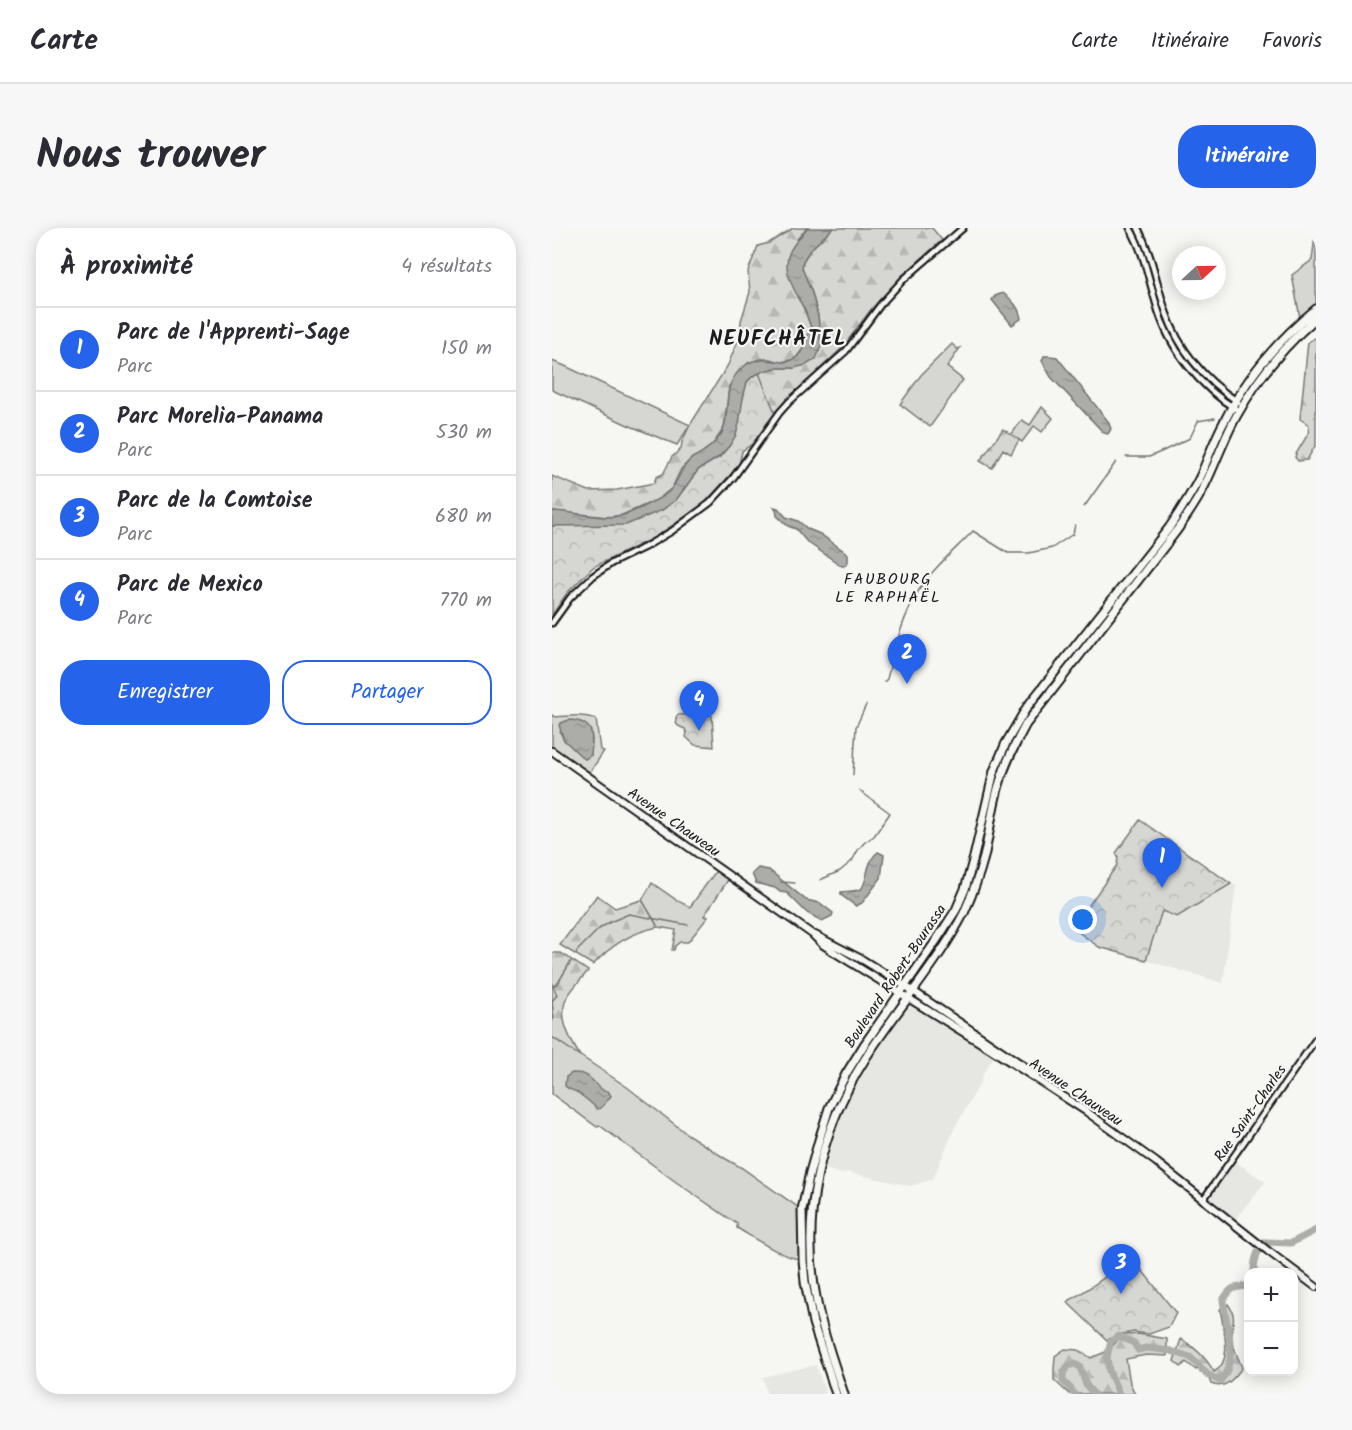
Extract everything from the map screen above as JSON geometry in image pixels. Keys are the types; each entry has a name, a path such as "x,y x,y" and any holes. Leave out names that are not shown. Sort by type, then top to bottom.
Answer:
{"highway":[{"name":"Boulevard Robert-Bourassa","path":"844,1394 821,1321 813,1280 811,1225 816,1178 825,1143 837,1112 865,1058 948,941 974,890 984,858 1000,781 1018,738 1034,713 1192,508 1208,479 1250,378 1273,350 1316,309"},
{"name":"Boulevard Robert-Bourassa","path":"836,1394 813,1323 802,1260 802,1210 810,1172 830,1108 846,1074 956,910 965,889 999,758 1027,707 1169,528 1200,477 1220,430 1279,355 1316,318"}],"main road":[{"name":"Avenue Chauveau","path":"552,751 812,934 822,944 910,994 1088,1112 1316,1287"}],"street":[{"path":"552,623 570,598 602,569 672,531 710,503 733,478 789,402 846,351 881,304 903,280 963,228"},
{"path":"1130,228 1146,264 1159,315 1172,343 1197,377 1215,394 1238,406"},
{"path":"1138,228 1151,257 1166,312 1178,340 1205,375 1238,406"},
{"name":"Rue Saint-Charles","path":"1203,1200 1316,1039"}],"shaded area":[{"path":"1231,884 1236,886 1223,983 1146,960 1162,910 1178,917"},
{"path":"908,998 996,1053 955,1127 934,1176 932,1179 911,1186 846,1172 842,1174 819,1167 844,1096"},
{"path":"1232,1159 1265,1182 1233,1222 1203,1200"},
{"path":"816,1365 826,1394 767,1394 763,1377"}],"green space":[{"path":"793,228 807,228 797,239 797,297 811,327 802,350 795,359 781,362 760,359 748,363 729,386 724,428 713,444 692,458 681,469 672,488 657,500 622,515 608,517 552,511 552,476 589,491 617,490 654,483 656,477 663,474 672,457 681,449 690,425 728,365 740,335 741,321 750,292 748,271 758,246 769,243"},
{"path":"833,228 932,228 942,240 903,275 869,312 843,347 783,404 755,442 742,451 739,465 702,506 655,537 607,561 552,526 626,525 698,470 720,457 730,445 753,376 776,368 794,368 821,346 818,316 802,269 803,261 810,250"},
{"path":"1316,228 1316,304 1300,318 1292,275 1312,260"},
{"path":"1316,337 1316,444 1307,460 1298,461 1295,457 1308,434 1309,425 1300,419 1308,342"},
{"path":"952,344 957,349 960,348 947,367 963,380 930,427 900,404 921,375"},
{"path":"552,361 690,425 677,445 552,390"},
{"path":"759,373 775,413 755,442 742,451 739,465 702,506 655,537 593,567 567,593 552,615 552,526 662,510 676,500 698,470 720,457 730,445 747,382"},
{"path":"1042,407 1053,418 1042,432 1034,426 1022,442 1011,435 1022,420 1030,425"},
{"path":"1003,429 1019,440 1011,454 1003,449 992,468 980,461"},
{"path":"707,713 712,716 714,747 695,745 686,737 685,729 676,722 678,715"},
{"path":"552,715 555,717 581,716 596,719 600,750 604,751 589,774 552,747","holes":["591,731 591,755 564,740 560,732"]},
{"path":"1140,820 1231,884 1177,917 1162,911 1146,960 1099,947 1073,928 1117,865 1116,853"},
{"path":"718,868 730,877 704,916 708,917 688,942 680,942 672,950 676,930 658,927 642,900 652,883 690,907"},
{"path":"597,895 615,908 642,900 658,927 622,940 593,965 560,945"},
{"path":"553,953 561,953 588,971 569,995 564,1009 567,1030 580,1056 552,1037"},
{"path":"552,1037 627,1087 687,1134 742,1168 802,1210 803,1260 777,1251 737,1228 737,1224 552,1094"},
{"path":"1130,1255 1176,1313 1169,1327 1149,1334 1134,1332 1117,1335 1107,1340 1067,1302 1108,1275"},
{"path":"1228,1304 1233,1317 1233,1342 1242,1368 1229,1382 1221,1386 1211,1384 1209,1379 1186,1362 1181,1367 1174,1361 1181,1339 1200,1353 1214,1372 1220,1367 1224,1360 1226,1344 1220,1309"},
{"path":"1124,1333 1167,1339 1167,1356 1146,1355 1126,1359 1130,1383 1135,1394 1069,1394 1054,1380 1055,1356 1065,1349 1078,1350 1091,1358 1108,1351"}],"water":[{"path":"807,228 833,228 810,250 803,261 802,268 818,316 821,346 816,359 806,365 794,368 775,368 753,376 747,382 739,424 730,445 719,457 698,470 676,500 662,510 626,525 552,526 552,511 603,517 620,516 664,496 672,488 689,461 710,446 721,434 726,420 729,390 739,371 754,361 781,362 797,357 803,349 811,327 795,292 787,265 790,251"},
{"path":"1003,293 1015,305 1020,315 1021,319 1012,325 992,300"},
{"path":"1044,356 1057,357 1108,421 1111,429 1108,434 1104,433 1051,377 1042,361"},
{"path":"774,507 786,517 820,534 848,554 848,562 842,566 807,542 796,529 788,526 777,516"},
{"path":"569,720 583,723 590,730 591,755 585,759 564,740 559,725"},
{"path":"878,852 884,855 881,878 862,903 856,906 841,895 841,892 861,889 871,861"},
{"path":"758,868 769,870 806,900 820,903 833,913 832,916 822,921 807,913 787,893 756,883 752,874"},
{"path":"572,1073 587,1076 604,1091 608,1091 611,1096 601,1108 597,1109 581,1095 565,1086 566,1077"}],"waterway":[{"path":"1126,457 1149,457 1163,451 1190,438 1198,421 1215,418"},
{"path":"1084,507 1116,462"},
{"path":"884,682 887,679 904,622 919,590 937,567 973,531 1008,553 1029,553 1052,548 1073,534 1075,525"},
{"path":"853,775 856,727 866,705"},
{"path":"820,880 840,871 852,861 858,850 874,836 890,813 860,791"},
{"path":"781,882 795,883"},
{"path":"576,954 599,929 629,914 688,925"},
{"path":"552,1021 554,1018 552,1001 557,995 553,986 558,983 571,961"},
{"path":"1254,1268 1256,1256 1265,1242 1291,1243 1316,1230"},
{"path":"1119,1394 1109,1371 1107,1357 1111,1341 1119,1336 1134,1343 1138,1350 1146,1348 1171,1351 1190,1357 1208,1375 1220,1381 1226,1373 1231,1353 1223,1300 1232,1289 1244,1286"},
{"path":"1074,1394 1063,1381 1063,1373 1068,1366 1075,1364 1080,1367 1086,1385 1094,1394"}],"place":[{"name":"Parc Morelia-Panama","path":"907,684"},
{"name":"Parc de Mexico","path":"699,731"},
{"name":"Parc de l'Apprenti-Sage","path":"1162,888"},
{"name":"Parc de la Comtoise","path":"1121,1294"}],"district":[{"name":"NEUFCHÂTEL","path":"778,338"},
{"name":"FAUBOURG LE RAPHAËL","path":"888,587"}]}
